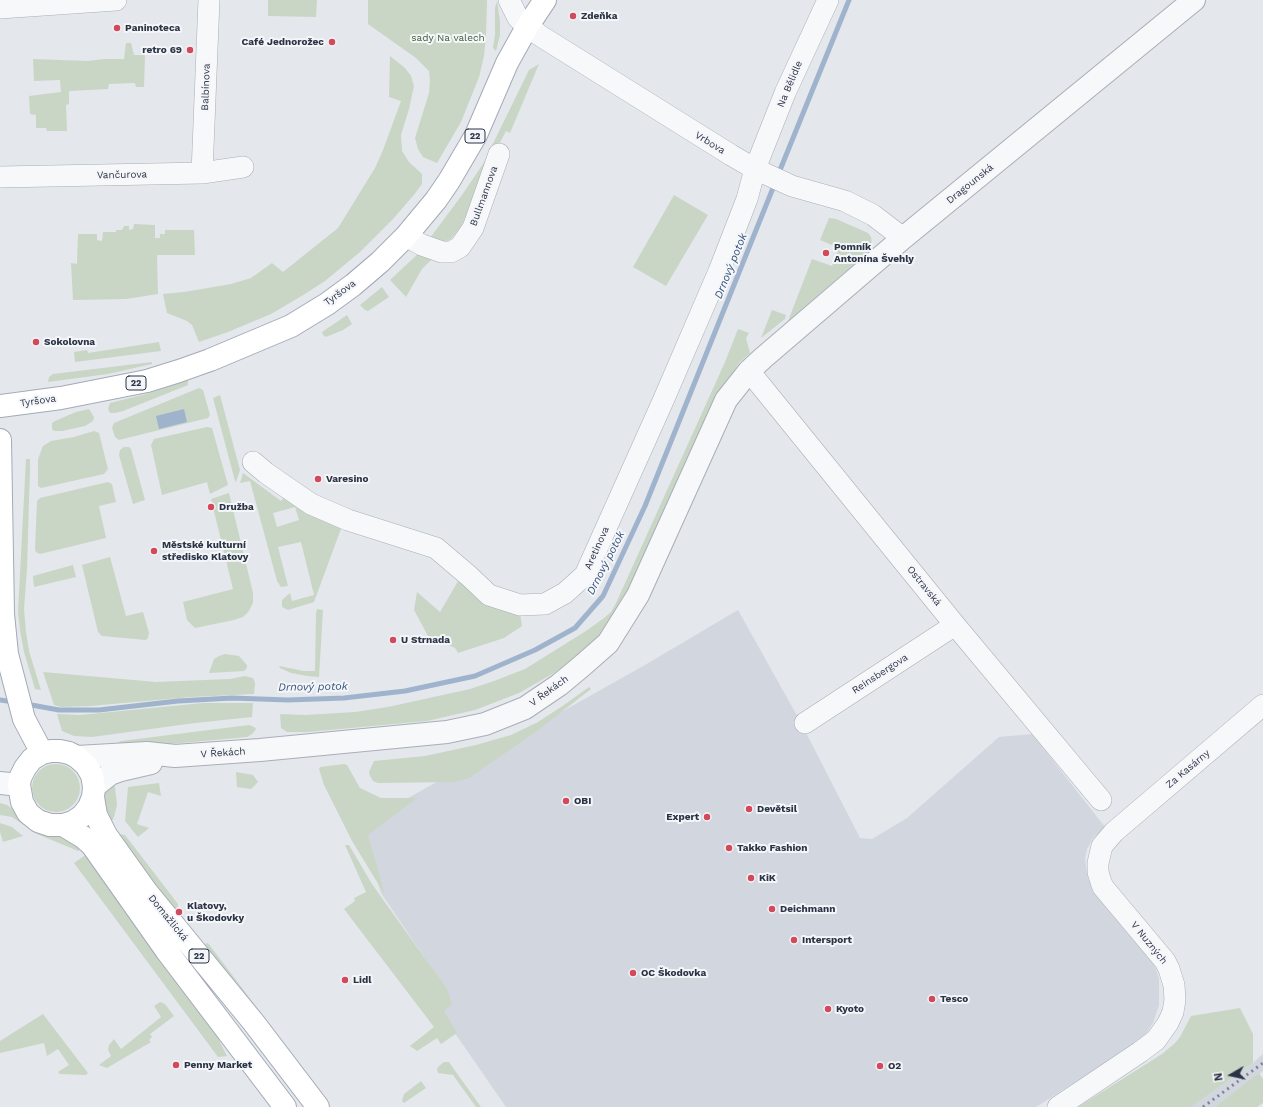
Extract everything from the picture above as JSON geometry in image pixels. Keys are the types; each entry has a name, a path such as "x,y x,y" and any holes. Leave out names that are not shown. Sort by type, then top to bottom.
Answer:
{"main road":[{"name":"Tyršova","path":"0,406 61,398 147,381 210,360 291,326 353,285 380,262 406,236 436,200 459,167 476,135 507,63 527,26 545,0"},
{"path":"0,440 4,630 7,654 24,719 42,754 51,751 60,751 77,757"},
{"name":"Domažlická","path":"42,754 32,759 10,784 28,813 38,821 50,825 63,825 83,837 92,845 166,950 284,1107"},
{"name":"Domažlická","path":"77,757 86,765 92,775 96,815 106,835 137,879 254,1023 318,1107"},
{"path":"63,825 73,822 82,816 89,807 94,792"}],"street":[{"path":"0,8 116,0"},
{"name":"Balbínova","path":"202,173 209,0"},
{"name":"Vrbova","path":"509,0 518,18 562,51 759,171 792,186 845,201 873,215 903,238"},
{"name":"Na Bělidle","path":"759,171 785,93 828,0"},
{"name":"Dragounská","path":"749,371 762,358 903,238 1194,0"},
{"name":"Bullmannova","path":"406,236 422,245 442,252 451,252 460,248 473,228 499,154"},
{"name":"Vančurova","path":"0,177 202,173 243,167"},
{"name":"Aretinova","path":"254,462 266,473 311,504 348,520 436,548 469,576 489,596 520,605 545,604 565,593 585,575 719,271 759,171"},
{"name":"Ostravská","path":"749,371 954,625 1101,800"},
{"name":"V Řekách","path":"77,757 147,753 175,756 260,750 447,732 485,724 525,708 565,680 608,643 638,595 726,400 749,371"},
{"name":"Reinsbergova","path":"805,723 954,625"},
{"name":"Za Kasárny","path":"1114,832 1263,705"},
{"name":"V Řekách","path":"94,792 110,774 121,770 162,761 175,756"},
{"name":"V Nuzných","path":"1058,1107 1156,1040 1168,1023 1173,1012 1175,1000 1174,984 1165,961 1101,882 1098,867 1099,856 1102,846 1114,832"}],"shaded area":[{"name":"OC Škodovka","path":"738,610 800,721 860,838 872,839 907,818 999,737 1032,734 1105,827 1093,838 1087,849 1085,858 1088,879 1095,892 1150,956 1156,969 1159,979 1159,1005 1153,1023 1141,1040 1036,1107 506,1107 441,1013 443,985 381,893 360,825 645,665"},
{"path":"1263,1054 1263,1071 1221,1103 1215,1107 1191,1107 1253,1063"}],"green space":[{"path":"268,0 317,0 316,17 268,16"},
{"name":"sady Na valech","path":"368,0 487,0 484,56 479,77 461,122 437,163 423,157 418,149 415,138 429,93 429,71 416,58 368,24"},
{"path":"497,1 500,21 500,35 496,51 493,48 495,34 495,8"},
{"path":"126,43 131,43 134,55 145,55 144,87 136,87 135,83 109,84 108,89 69,91 69,104 66,105 67,131 47,131 46,128 36,128 36,115 30,114 29,96 61,92 60,80 34,81 33,59 87,61 124,59"},
{"path":"390,56 405,68 411,76 414,86 401,135 402,151 409,162 422,174 422,184 393,219 360,252 325,281 271,314 199,342 192,325 187,321 167,313 163,294 231,284 251,278 272,263 283,272 338,228 375,168 401,101 389,97"},
{"path":"539,64 510,133 506,131 483,175 461,227 450,240 440,243 430,238 483,164 529,70"},
{"path":"674,195 708,215 666,286 633,267"},
{"path":"829,218 836,219 868,233 871,237 872,245 867,253 788,321 812,259 832,266 839,248 820,240"},
{"path":"134,224 155,225 155,238 160,238 160,234 165,234 165,230 194,230 195,255 157,255 158,294 126,299 73,300 71,263 77,264 78,234 97,234 97,240 102,241 103,232 116,232 116,230 122,230 124,226 129,226 129,230 133,229"},
{"path":"422,250 434,257 422,269 406,297 390,280"},
{"path":"382,287 389,297 368,311 365,310 360,305"},
{"path":"772,310 786,315 785,319 761,338"},
{"path":"347,315 352,324 343,330 326,337 323,335 322,332"},
{"path":"738,329 749,333 746,338 750,353 739,363 717,399 650,548 618,610 601,634 582,652 554,673 519,693 475,710 427,721 308,732 287,732 281,728 280,714 306,715 355,712 388,707 470,689 494,681 525,669 586,631 611,612 725,362"},
{"path":"159,342 161,351 75,362 74,352 87,350 88,353"},
{"path":"152,362 152,364 108,374 48,382 49,377 53,374"},
{"path":"188,380 188,385 123,411 110,413 108,409 110,403 146,394"},
{"path":"199,388 203,390 210,415 208,418 119,440 115,437 112,428 114,423"},
{"path":"220,395 240,470 236,482 213,398"},
{"path":"89,409 94,417 93,421 85,426 62,431 54,431 52,429 52,423 55,421 76,412"},
{"path":"207,427 212,428 228,485 210,494 207,482 162,495 151,445 154,439"},
{"path":"94,431 99,433 108,469 104,474 41,488 38,486 38,459 43,446 51,441 74,437"},
{"path":"124,447 129,447 131,449 145,500 133,504 119,455 120,450"},
{"path":"26,459 30,459 30,469 27,569 24,609 29,651 41,690 35,689 24,652 18,612"},
{"path":"243,473 281,501 285,496 299,509 342,526 314,602 288,610 282,607 282,600 290,593 292,601 314,595 301,542 278,547 288,586 281,587 277,581 250,481 240,483","holes":["295,507 299,520 277,527 273,513"]},
{"path":"108,482 112,484 116,502 99,506 106,538 40,554 36,552 37,501 40,498"},
{"path":"229,493 253,593 253,603 249,611 243,617 195,628 187,620 183,602 233,589 211,499"},
{"path":"110,557 126,616 143,612 149,633 146,640 102,636 98,632 82,565"},
{"path":"73,565 76,577 34,587 33,576"},
{"path":"461,576 520,613 522,626 504,638 458,653 455,648 428,636 414,610 417,592 440,612"},
{"path":"317,609 323,610 319,677 291,673 280,668 279,666 304,671 315,671"},
{"path":"225,654 239,656 247,665 247,668 244,671 209,673 214,659"},
{"path":"43,672 156,682 230,679 245,676 253,678 255,683 254,694 191,697 90,706 61,707 54,705"},
{"path":"589,687 591,689 537,731 469,778 454,782 378,783 373,781 370,776 369,772 374,761 425,756 476,745 511,735 538,722"},
{"path":"203,703 253,703 252,717 92,737 74,736 62,731 57,714 80,715"},
{"path":"249,725 256,729 247,737 116,749 116,744 121,741"},
{"path":"51,764 61,764 73,771 80,783 80,793 73,805 61,812 51,812 43,808 36,801 32,793 32,783 36,775 43,768"},
{"path":"344,764 347,765 360,788 381,798 417,798 368,835 385,895 352,841 324,785 319,769 320,767"},
{"path":"236,772 253,775 258,782 251,789 237,787"},
{"path":"113,781 117,805 109,828 102,793"},
{"path":"159,783 161,796 148,792 137,824 149,828 138,837 125,821 128,787"},
{"path":"0,803 7,805 18,813 84,846 78,851 37,834 12,817 0,815"},
{"path":"0,823 12,827 23,836 3,842 0,832"},
{"path":"119,834 125,835 178,904 177,911 150,889"},
{"path":"345,845 349,845 372,884 447,989 452,1004 444,1011 457,1033 441,1044 437,1038 417,1051 410,1046 434,1027 344,909 355,901 354,898 366,892"},
{"path":"90,852 208,1018 227,1056 218,1057 74,863"},
{"path":"208,943 314,1083 308,1079 239,994 205,944"},
{"path":"160,1002 165,1004 174,1016 150,1034 152,1037 149,1040 151,1042 107,1068 99,1065 111,1056 108,1050 109,1045 114,1039 121,1049 161,1017 154,1006"},
{"path":"1240,1008 1253,1034 1253,1063 1191,1107 1078,1107 1162,1054 1180,1037 1191,1016"},
{"path":"43,1014 88,1073 86,1075 60,1074 58,1072 69,1065 58,1049 47,1056 44,1043 0,1053 0,1041"},
{"path":"444,1062 449,1062 481,1107 476,1107 453,1075 438,1073 437,1069"},
{"path":"1259,1073 1263,1079 1263,1103 1257,1107 1215,1107"},
{"path":"421,1081 426,1088 404,1103 402,1101 404,1094"}],"water":[{"path":"184,409 187,422 159,429 156,416"}],"waterway":[{"name":"Drnový potok","path":"778,175 849,0"},
{"name":"Drnový potok","path":"26,704 59,710 99,710 178,701 232,698 288,700 344,698 405,691 475,676 535,650 575,628 603,596 645,506 775,183"},
{"name":"Drnový potok","path":"0,700 14,702"}],"railway":[{"path":"1203,1107 1263,1063"}],"place":[{"name":"Zdeňka","path":"573,16"},
{"name":"Paninoteca","path":"117,28"},
{"name":"Café Jednorožec","path":"332,42"},
{"name":"retro 69","path":"190,50"},
{"name":"Pomník Antonína Švehly","path":"826,253"},
{"name":"Sokolovna","path":"36,342"},
{"name":"Varesino","path":"318,479"},
{"name":"Družba","path":"211,507"},
{"name":"Městské kulturní středisko Klatovy","path":"154,551"},
{"name":"U Strnada","path":"393,640"},
{"name":"OBI","path":"566,801"},
{"name":"Devětsil","path":"749,809"},
{"name":"Expert","path":"707,817"},
{"name":"Takko Fashion","path":"729,848"},
{"name":"KiK","path":"751,878"},
{"name":"Deichmann","path":"772,909"},
{"name":"Klatovy, u Škodovky","path":"179,912"},
{"name":"Intersport","path":"794,940"},
{"name":"OC Škodovka","path":"633,973"},
{"name":"Lidl","path":"345,980"},
{"name":"Tesco","path":"932,999"},
{"name":"Kyoto","path":"828,1009"},
{"name":"Penny Market","path":"176,1065"},
{"name":"O2","path":"880,1066"}]}
